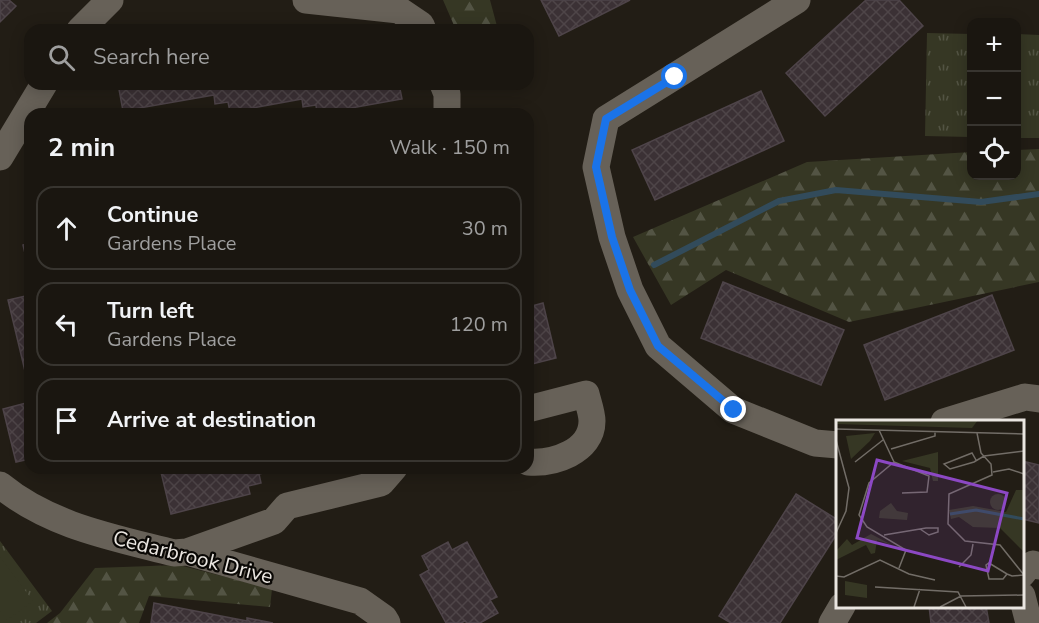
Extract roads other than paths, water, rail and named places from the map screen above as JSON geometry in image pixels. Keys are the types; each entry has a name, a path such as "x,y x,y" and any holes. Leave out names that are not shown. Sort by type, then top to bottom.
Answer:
{"street":[{"path":"86,24 110,0"},
{"path":"306,0 399,10 420,24"},
{"path":"797,0 606,119 596,167 612,237 630,290 658,346 734,410 815,442 836,445"},
{"path":"30,108 40,90"},
{"path":"445,90 447,108"},
{"path":"0,157 24,117"},
{"path":"534,407 586,393 592,422 585,443 562,459 534,461"},
{"path":"950,420 1025,397 1039,399"},
{"path":"187,552 274,521 287,506 381,483 389,474"},
{"name":"Cedarbrook Drive","path":"0,485 19,501 54,519 87,531 174,553 187,552 360,601 384,618 387,623"},
{"path":"1024,572 1034,564 1039,566"},
{"path":"1024,600 1029,623"},
{"path":"832,623 841,608"}],"waterway":[{"path":"654,265 779,201 836,190 981,202 1039,194"}]}
